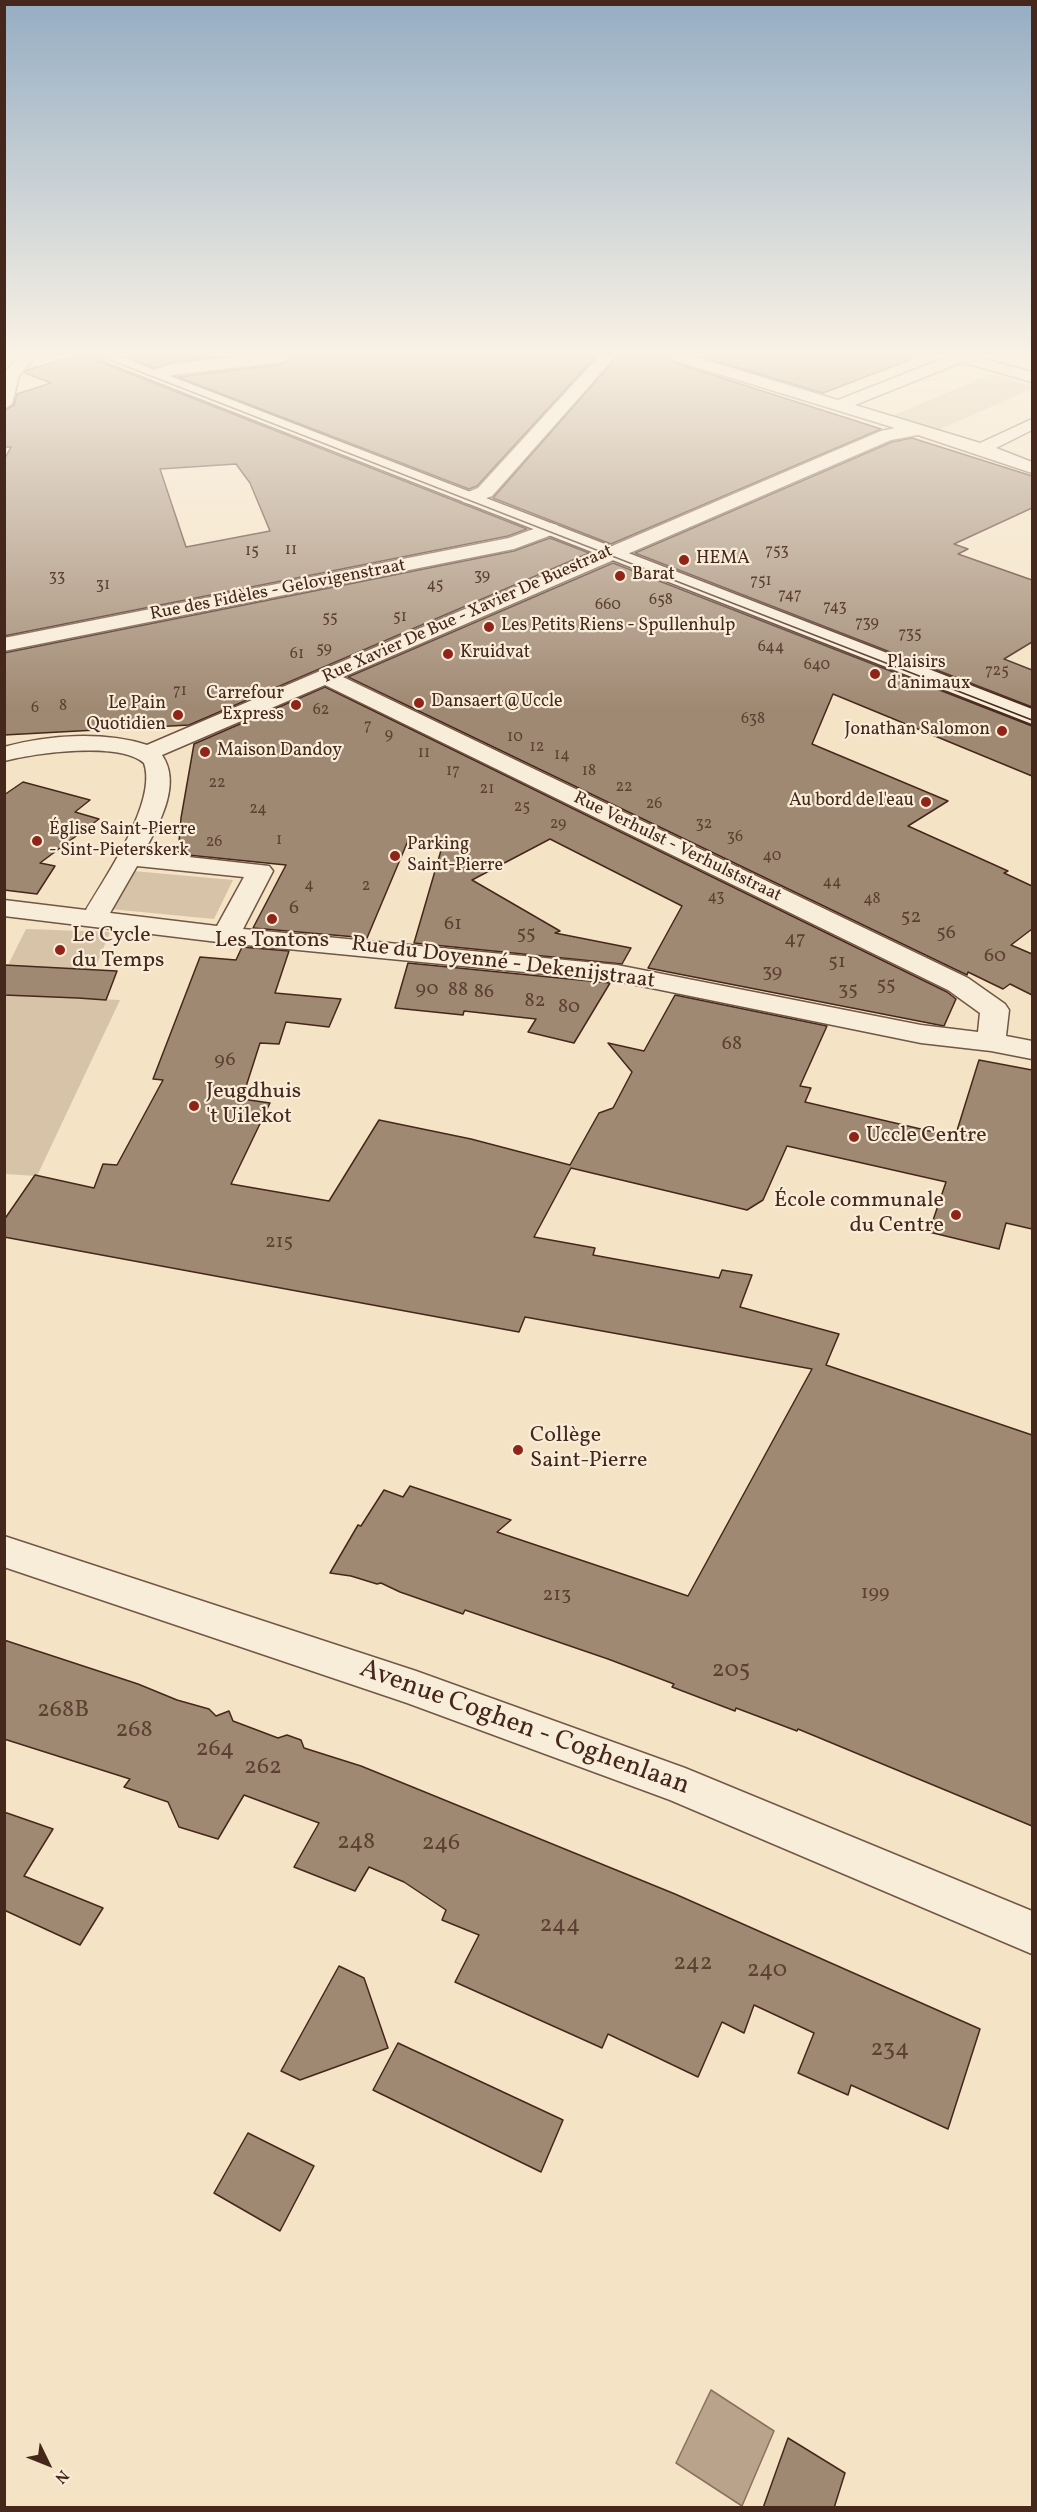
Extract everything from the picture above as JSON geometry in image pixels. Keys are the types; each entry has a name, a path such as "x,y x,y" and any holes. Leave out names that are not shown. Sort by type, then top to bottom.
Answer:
{"street":[{"path":"409,474 1032,717"},
{"path":"470,498 485,492 501,474"},
{"name":"Rue Xavier De Bue - Xavier De Buestraat","path":"147,753 788,474"},
{"name":"Rue des Fidèles - Gelovigenstraat","path":"4,645 514,543 550,529"},
{"name":"Rue Verhulst - Verhulststraat","path":"326,677 958,984 995,1010 992,1042"},
{"path":"4,754 50,746 96,744 123,746 147,753 158,765 159,780 153,806 129,858 94,918"},
{"path":"129,858 260,871 225,935"},
{"name":"Rue du Doyenné - Dekenijstraat","path":"4,908 225,935 616,973 942,1038 992,1042 1032,1050"},
{"name":"Avenue Coghen - Coghenlaan","path":"4,1551 416,1688 685,1787 1032,1934"}],"shaded area":[{"path":"111,869 233,880 214,919 89,907"},
{"path":"26,929 110,932 94,971 7,967"},
{"path":"4,995 120,1000 37,1176 5,1174"},
{"path":"711,2390 774,2431 742,2506 676,2463"}],"building":[{"path":"4,474 162,474 186,547 270,531 250,483 244,474 387,474 527,529 508,536 4,636"},
{"path":"431,474 488,474 477,486 469,489"},
{"path":"514,474 775,474 611,544 493,498"},
{"path":"817,474 1032,476 1032,508 954,544 968,549 958,554 1032,580 1032,642 1004,659 1032,670 1032,707 635,553"},
{"path":"550,538 589,553 189,725 4,735 4,653 514,551"},
{"path":"613,563 1032,726 1032,776 833,694 812,744 948,801 908,826 1008,871 1004,873 1032,886 1032,929 1011,945 1032,954 1032,995 1010,984 1003,989 968,972 967,975 348,677"},
{"path":"325,687 947,992 956,999 944,1026 648,968 682,906 550,839 472,880 560,931 555,933 631,948 622,964 414,943 442,847 410,836 367,938 253,928 286,865 178,854 181,818 194,744"},
{"name":"Église Saint-Pierre - Sint-Pieterskerk","path":"23,782 90,800 75,812 99,819 40,863 55,866 37,894 4,890 4,795"},
{"path":"242,947 289,951 275,993 341,999 329,1027 286,1022 279,1044 260,1043 242,1099 270,1103 231,1184 329,1201 379,1120 471,1139 570,1165 599,1113 613,1108 632,1072 608,1043 644,1051 675,995 827,1026 800,1086 811,1088 805,1102 955,1137 979,1060 1032,1070 1032,1229 1006,1223 999,1249 929,1232 946,1182 787,1146 763,1200 747,1210 571,1168 534,1237 595,1248 593,1255 719,1278 722,1270 752,1275 740,1307 839,1334 826,1365 1032,1435 1032,1826 798,1729 797,1731 736,1708 735,1711 672,1687 674,1684 608,1659 465,1610 463,1614 381,1583 330,1573 358,1525 361,1526 384,1490 403,1497 410,1486 511,1520 497,1532 688,1596 812,1369 525,1317 519,1332 4,1237 4,1220 35,1175 94,1188 103,1164 117,1165 163,1080 153,1079 200,957 236,960"},
{"path":"408,963 610,983 574,1043 528,1032 536,1019 464,1011 463,1015 395,1008"},
{"path":"4,965 117,971 106,1000 4,995"},
{"path":"4,1640 209,1709 216,1716 229,1711 233,1721 278,1738 287,1735 301,1740 304,1748 361,1766 675,1894 980,2029 948,2129 851,2085 848,2095 798,2073 814,2033 754,2005 744,2033 722,2022 698,2077 608,2034 602,2048 455,1982 479,1935 442,1920 446,1910 404,1882 369,1867 355,1891 294,1867 319,1823 244,1795 218,1839 179,1827 168,1802 124,1787 130,1779 4,1739"},
{"path":"4,1812 53,1829 24,1876 103,1908 80,1945 4,1910"},
{"path":"339,1966 364,1978 388,2048 300,2080 281,2071"},
{"path":"398,2043 563,2120 541,2172 373,2090"},
{"path":"248,2133 314,2166 280,2231 214,2193"},
{"path":"788,2438 845,2473 834,2508 763,2508"}],"tram line":[{"path":"402,474 1032,720"}],"place":[{"name":"HEMA","path":"684,560"},
{"name":"Barat","path":"620,576"},
{"name":"Les Petits Riens - Spullenhulp","path":"489,627"},
{"name":"Kruidvat","path":"448,654"},
{"name":"Plaisirs d'animaux","path":"875,674"},
{"name":"Dansaert@Uccle","path":"419,703"},
{"name":"Carrefour Express","path":"296,705"},
{"name":"Le Pain Quotidien","path":"178,715"},
{"name":"Jonathan Salomon","path":"1002,731"},
{"name":"Maison Dandoy","path":"205,752"},
{"name":"Au bord de l'eau","path":"926,802"},
{"name":"Église Saint-Pierre - Sint-Pieterskerk","path":"37,841"},
{"name":"Parking Saint-Pierre","path":"395,856"},
{"name":"Les Tontons","path":"272,919"},
{"name":"Le Cycle du Temps","path":"60,950"},
{"name":"Jeugdhuis 't Uilekot","path":"194,1106"},
{"name":"Uccle Centre","path":"854,1137"},
{"name":"École communale du Centre","path":"956,1215"},
{"name":"Collège Saint-Pierre","path":"518,1450"}]}
